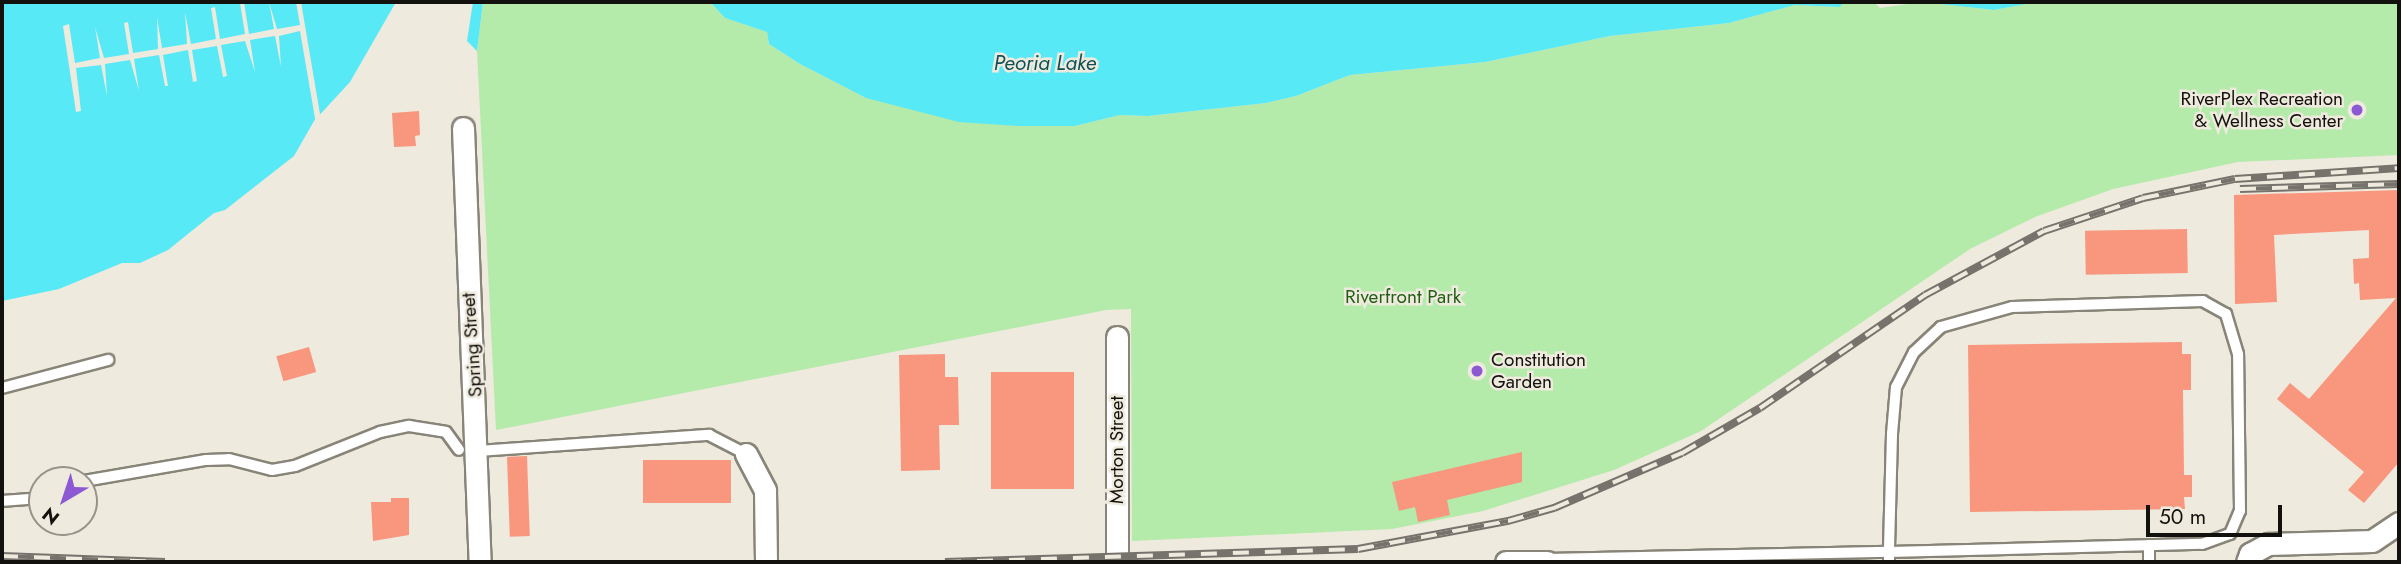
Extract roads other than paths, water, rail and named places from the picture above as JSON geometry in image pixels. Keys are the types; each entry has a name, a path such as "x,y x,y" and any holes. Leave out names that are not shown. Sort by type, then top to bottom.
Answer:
{"street":[{"name":"Spring Street","path":"463,128 469,451 480,562"},
{"name":"Morton Street","path":"1117,337 1118,562"},
{"path":"746,454 765,490 765,562"},
{"path":"2248,558 2268,544 2372,541 2399,523"},
{"path":"1506,562 1547,561"}],"lane":[{"path":"1547,561 1889,557 2027,548 2202,544 2230,534 2240,511 2238,354 2226,314 2203,301 2012,307 1941,327 1914,352 1896,387 1889,557"},
{"path":"2,388 108,360"},
{"path":"98,479 206,460 229,459 272,470 295,466 380,432 409,426 446,432 469,451 709,435 746,454"},
{"path":"2,501 28,499"},
{"path":"2149,545 2150,562"},
{"path":"2027,548 2028,562"}],"water":[{"path":"2,2 396,2 350,82 314,121 294,156 225,210 214,213 168,250 140,263 122,263 59,289 2,301"},
{"path":"473,2 483,2 477,51 467,41"},
{"name":"Peoria Lake","path":"710,2 1843,3 1840,7 1795,5 1729,23 1610,36 1485,62 1350,75 1296,96 1266,103 1148,116 1120,115 1075,126 1019,126 959,122 866,98 800,64 769,44 767,32 725,18"},
{"path":"1922,2 2037,2 1994,10"}],"railway":[{"path":"945,562 1358,549 1508,521 1554,508 1682,453 1760,408 1925,295 2044,231 2143,198 2235,179 2399,168"},
{"path":"2240,189 2399,184"},
{"path":"2,556 165,562"}],"place":[{"name":"RiverPlex Recreation & Wellness Center","path":"2357,110"},
{"name":"Constitution Garden","path":"1477,371"}],"park label":[{"name":"Riverfront Park","path":"1403,297"}]}
